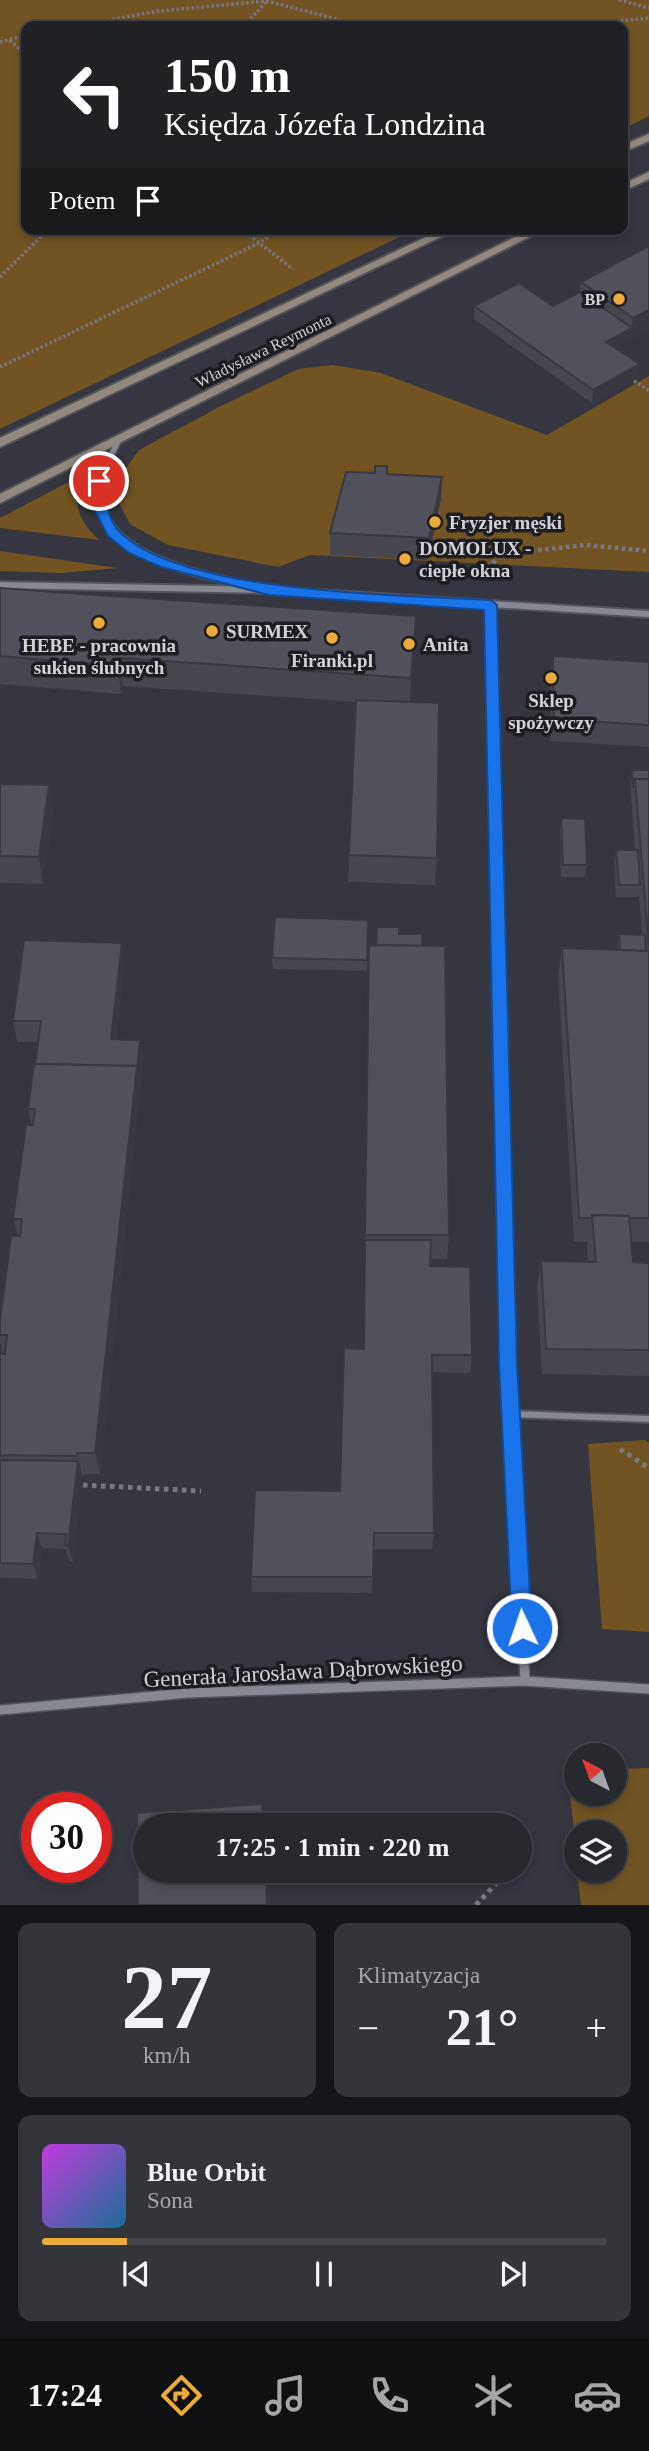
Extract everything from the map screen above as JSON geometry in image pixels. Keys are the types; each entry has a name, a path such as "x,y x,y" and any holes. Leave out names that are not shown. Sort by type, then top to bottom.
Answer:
{"main road":[{"path":"628,147 649,137"},
{"path":"628,186 649,175"},
{"name":"Władysława Reymonta","path":"0,443 439,235"},
{"name":"Władysława Reymonta","path":"0,499 528,235"}],"street":[{"path":"120,438 109,453 97,495 102,516 113,533 134,550 166,564 269,590"},
{"path":"0,585 269,590 649,614"},
{"path":"491,605 511,1414 525,1681"},
{"name":"Generała Jarosława Dąbrowskiego","path":"0,1710 188,1693 525,1681 649,1689"}],"lane":[{"path":"511,1414 649,1419"}],"path":[{"path":"619,0 649,8"},
{"path":"103,21 158,10 267,1 344,21"},
{"path":"249,21 267,1"},
{"path":"618,21 649,18"},
{"path":"0,42 21,37"},
{"path":"9,40 21,50"},
{"path":"0,277 43,235"},
{"path":"249,235 302,276"},
{"path":"0,367 272,235"},
{"path":"620,372 649,391"},
{"path":"472,580 503,554 585,545 649,551"},
{"path":"83,1485 201,1491"},
{"path":"476,1905 497,1883"}],"shaded area":[{"path":"0,0 649,0 649,116 628,126 628,21 21,21 21,235 404,235 0,429"},
{"path":"333,365 381,373 547,435 649,376 649,572 310,555 278,567 168,545 130,524 118,501 121,475 139,450 298,369"},
{"path":"84,474 78,494 79,510 81,518 99,540 0,528 0,518"},
{"path":"0,551 118,568 62,573 0,571"},
{"path":"645,1440 649,1443 649,1632 602,1629 588,1444"},
{"path":"649,1768 649,1905 581,1905 578,1883 627,1883 627,1820 573,1820 571,1806 627,1806 627,1769"}],"building":[{"path":"649,246 649,310 633,318 581,282"},
{"path":"519,283 553,306 580,292 632,328 606,342 640,364 593,390 474,306"},
{"path":"375,466 387,466 387,474 442,477 429,538 330,533 346,472 375,473"},
{"path":"0,588 416,616 411,678 120,658 118,666 0,656"},
{"path":"553,656 649,662 649,725 554,719"},
{"path":"356,700 439,703 437,858 349,855"},
{"path":"632,770 649,770 649,779 635,779 633,788"},
{"path":"635,779 649,779 649,948"},
{"path":"0,784 49,785 39,857 0,856"},
{"path":"561,818 585,819 587,865 563,865"},
{"path":"616,850 638,850 640,885 619,885"},
{"path":"275,917 368,920 367,960 272,958"},
{"path":"377,927 399,927 399,934 422,934 422,946 376,945"},
{"path":"619,934 645,935 646,951 620,950"},
{"path":"24,940 122,943 111,1039 140,1040 137,1071 137,1066 35,1064 41,1021 13,1021"},
{"path":"369,945 445,946 449,1235 365,1235"},
{"path":"562,948 649,951 649,1218 592,1215 592,1218 579,1218"},
{"path":"34,1064 137,1066 95,1453 77,1453 77,1456 0,1455 0,1354 5,1354 7,1335 0,1335 0,1321 11,1236 20,1236 22,1219 13,1219 26,1125 33,1125 35,1109 28,1109"},
{"path":"592,1215 629,1216 633,1262 649,1263 649,1350 546,1349 541,1261 596,1262"},
{"path":"365,1240 431,1240 430,1266 470,1267 472,1355 432,1355 434,1533 374,1533 373,1577 251,1577 255,1490 340,1491 344,1348 364,1349"},
{"path":"0,1460 78,1461 68,1546 65,1545 66,1534 37,1533 33,1564 0,1563"},
{"path":"262,1804 262,1813 137,1813"},
{"path":"138,1883 266,1883 267,1905 138,1905"}],"place":[{"name":"BP","path":"619,299"},
{"name":"Fryzjer męski","path":"435,522"},
{"name":"DOMOLUX - ciepłe okna","path":"405,559"},
{"name":"HEBE - pracownia sukien ślubnych","path":"99,623"},
{"name":"SURMEX","path":"212,631"},
{"name":"Firanki.pl","path":"332,638"},
{"name":"Anita","path":"409,644"},
{"name":"Sklep spożywczy","path":"551,678"}],"route":[{"path":"99,481 99,507 113,533 134,550 166,564 269,590 491,605 508,1363 522,1628"}]}
